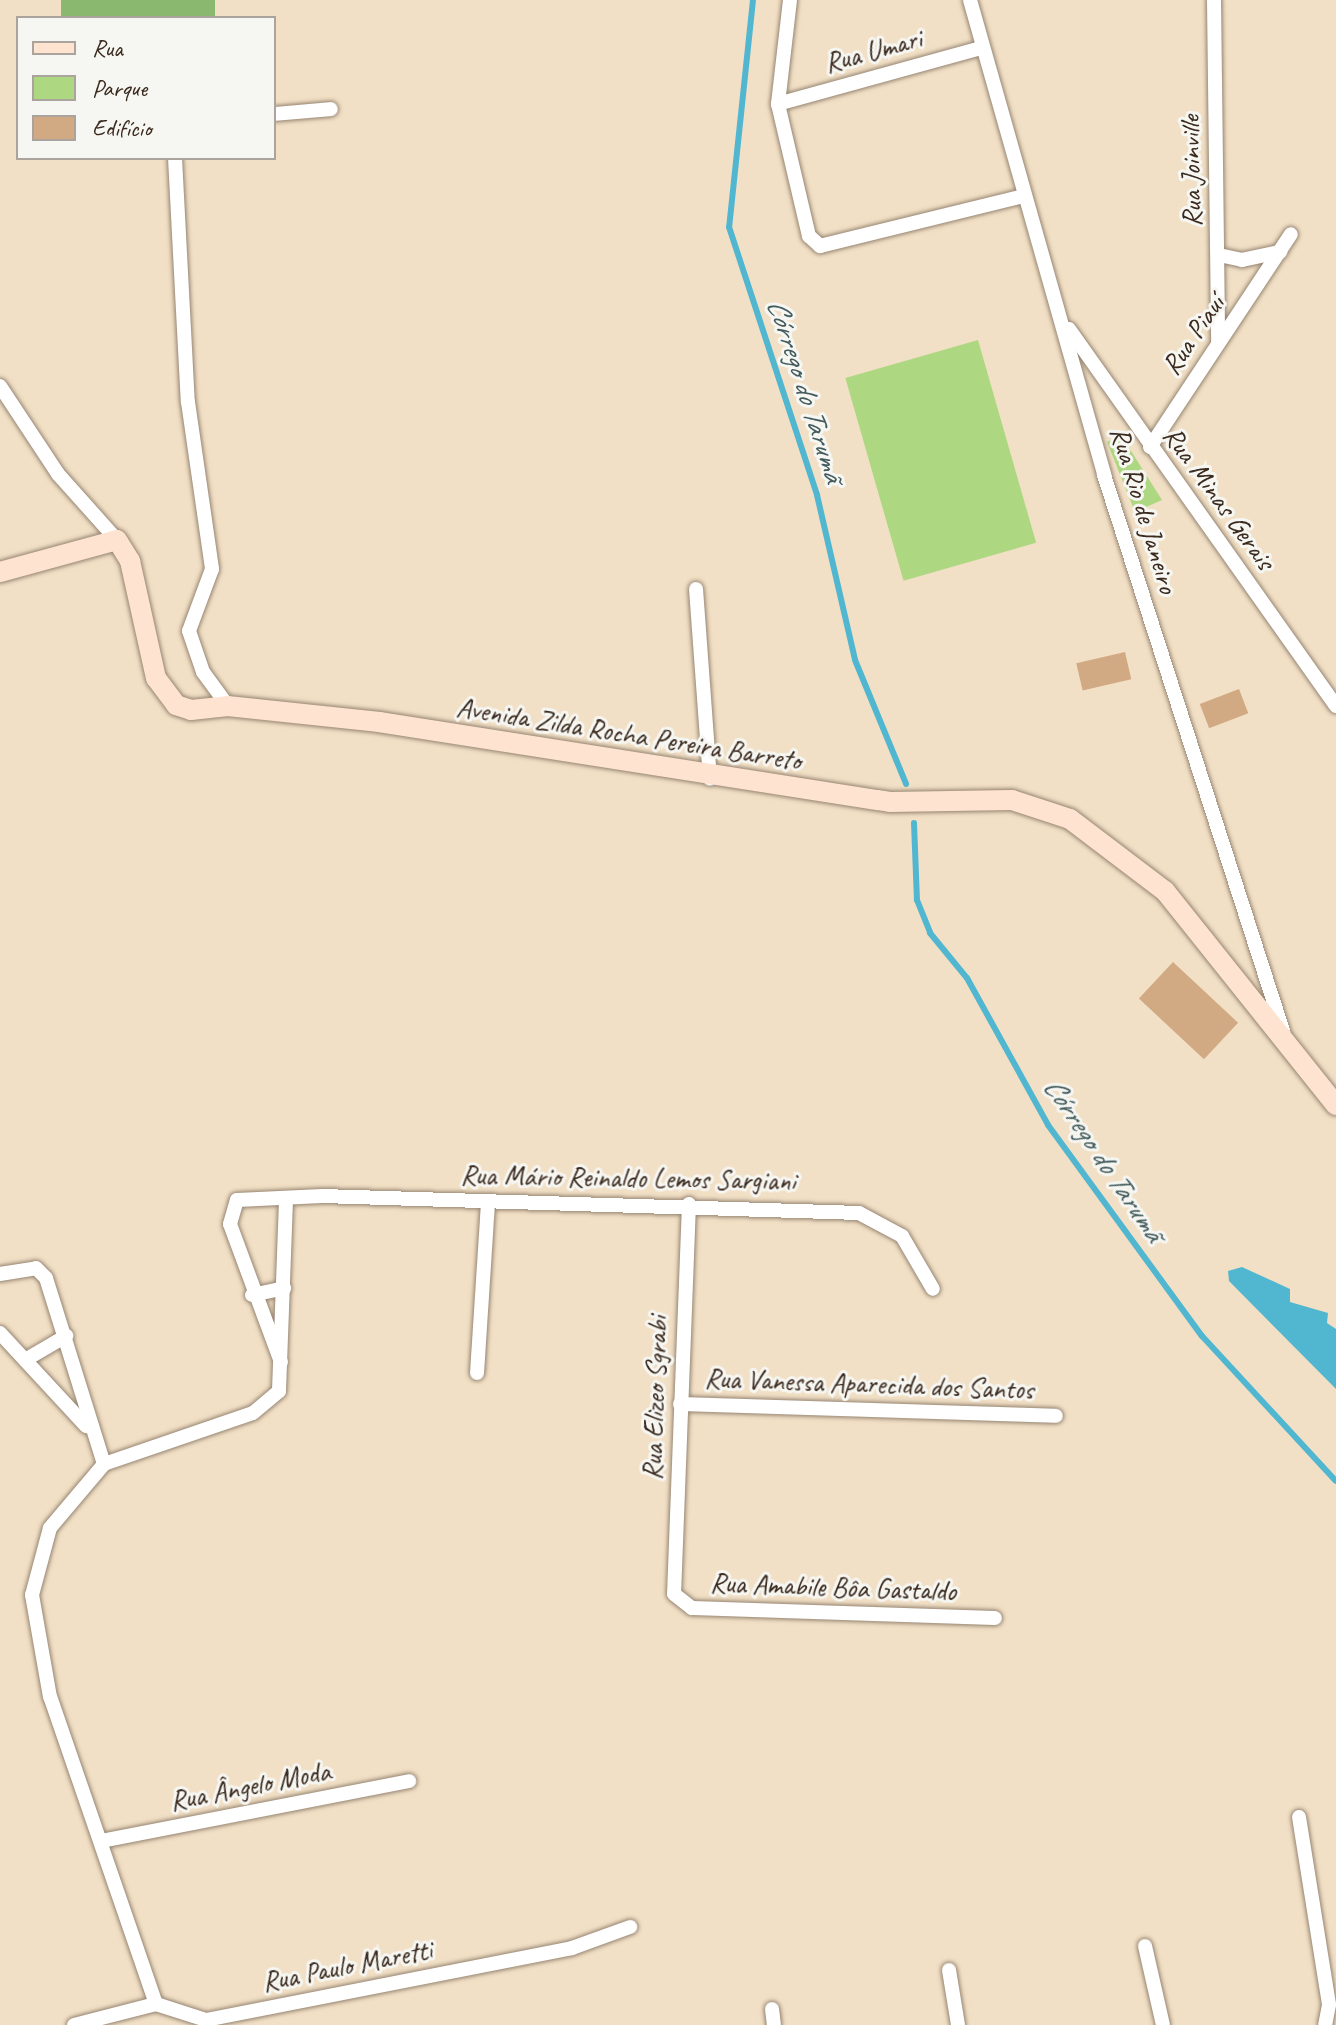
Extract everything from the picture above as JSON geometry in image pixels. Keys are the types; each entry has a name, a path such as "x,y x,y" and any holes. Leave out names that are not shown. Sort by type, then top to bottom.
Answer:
{"street":[{"path":"790,0 778,104 809,236 820,246 1024,196"},
{"name":"Rua Rio de Janeiro","path":"971,0 1104,475 1283,1031"},
{"name":"Rua Joinville","path":"1214,0 1218,342"},
{"name":"Rua Umari","path":"778,104 982,48"},
{"path":"276,114 331,109"},
{"path":"175,160 188,402 212,569 189,631 203,672 228,706"},
{"name":"Rua Piauí","path":"1150,447 1291,234"},
{"name":"Rua Piauí","path":"1219,255 1242,260 1280,252"},
{"name":"Rua Minas Gerais","path":"1062,319 1336,706"},
{"path":"0,386 58,474 117,540 0,572"},
{"name":"Avenida Zilda Rocha Pereira Barreto","path":"117,540 130,561 163,693 191,710 228,706 536,744 710,779 890,802 1012,800 1070,819 1165,891 1283,1031 1336,1105"},
{"path":"696,589 710,779"},
{"path":"74,2025 156,2004 50,1697 32,1595 50,1528 104,1464 268,1405 283,1366 286,1198"},
{"name":"Rua Mário Reinaldo Lemos Sargiani","path":"252,1295 230,1209 237,1200 286,1198 689,1204 859,1213 902,1236 933,1289"},
{"path":"477,1373 488,1203"},
{"name":"Rua Elizeo Sgrabi","path":"674,1594 689,1204"},
{"path":"0,1274 36,1268 66,1336 89,1430 104,1464"},
{"path":"283,1366 252,1295 284,1288"},
{"path":"0,1333 89,1430"},
{"path":"25,1360 66,1336"},
{"name":"Rua Vanessa Aparecida dos Santos","path":"680,1404 1056,1416"},
{"name":"Rua Amabile Bôa Gastaldo","path":"674,1594 692,1608 995,1618"},
{"name":"Rua Ângelo Moda","path":"101,1841 409,1781"},
{"path":"1299,1817 1329,2005 1325,2025"},
{"name":"Rua Paulo Maretti","path":"156,2004 206,2020 572,1948 630,1927"},
{"path":"1145,1946 1163,2025"},
{"path":"949,1970 958,2025"},
{"path":"772,2009 774,2025"}],"green space":[{"path":"61,0 215,0 215,16 61,16"},
{"path":"978,340 1036,543 904,581 845,378"},
{"path":"1121,435 1162,500 1135,512 1107,442"}],"water":[{"path":"1242,1267 1290,1289 1290,1302 1328,1313 1327,1323 1336,1329 1336,1389 1229,1281 1228,1271"}],"building":[{"path":"1125,652 1131,679 1083,691 1076,663"},
{"path":"1239,689 1248,713 1209,728 1200,704"},
{"path":"1173,962 1238,1023 1204,1059 1139,999"}],"waterway":[{"name":"Córrego do Tarumã","path":"753,0 729,227 817,495 855,660 906,784"},
{"name":"Córrego do Tarumã","path":"914,823 917,900 930,933 967,978 1048,1125 1202,1336 1336,1481"}]}
